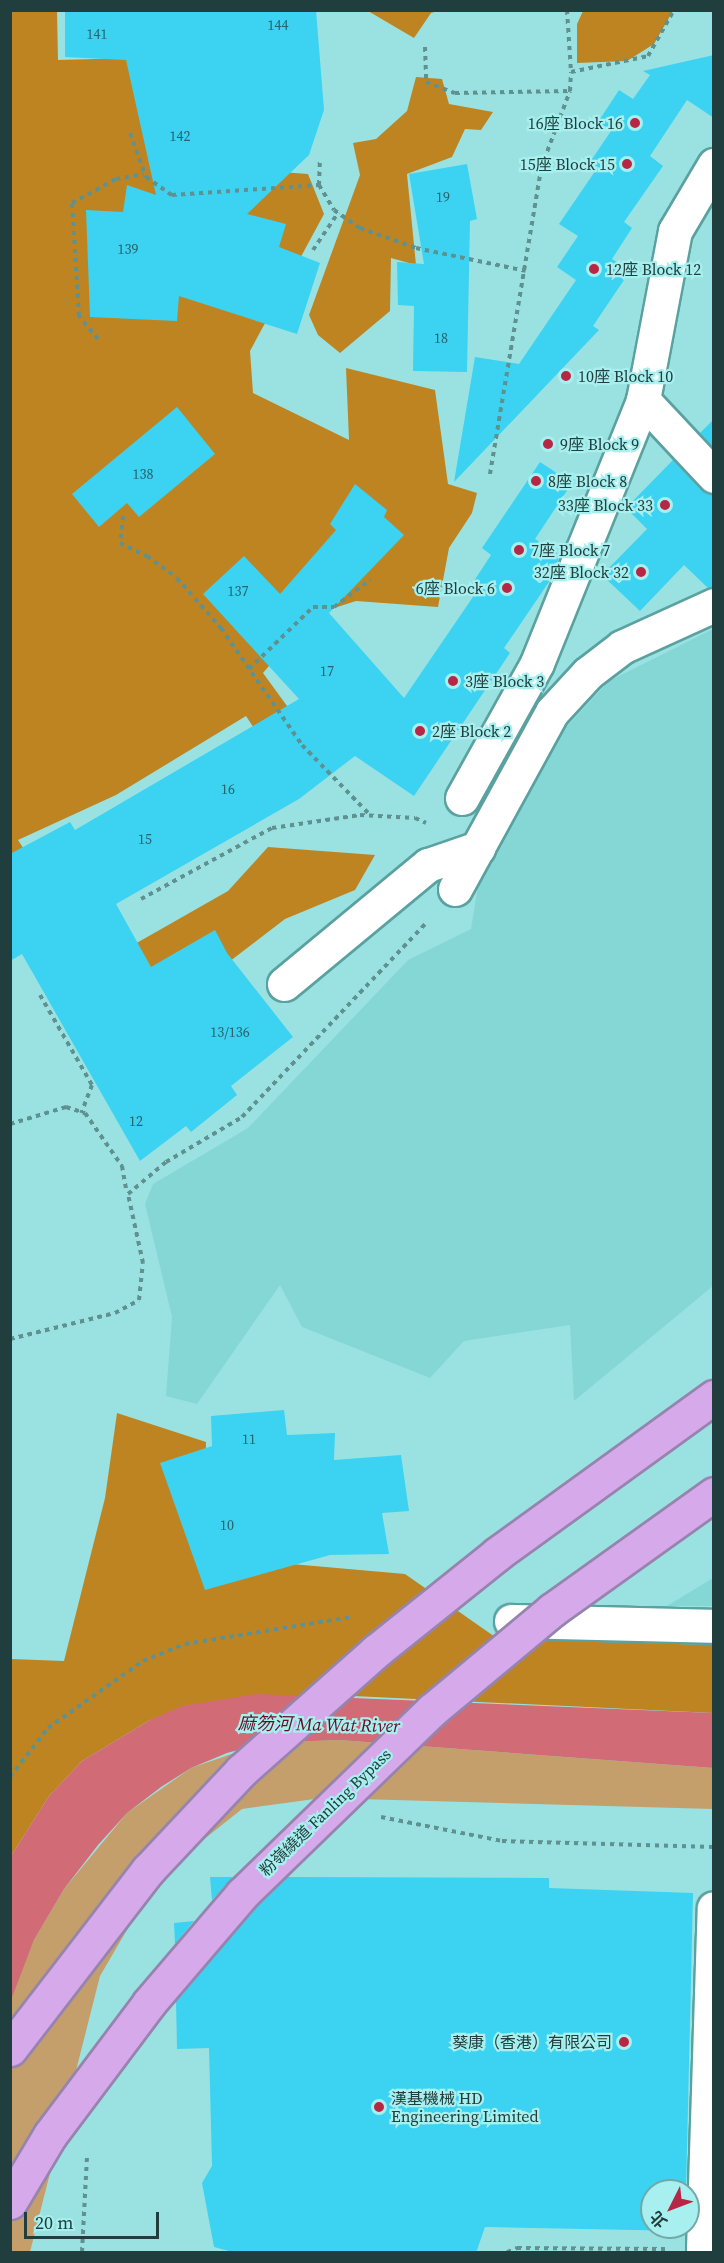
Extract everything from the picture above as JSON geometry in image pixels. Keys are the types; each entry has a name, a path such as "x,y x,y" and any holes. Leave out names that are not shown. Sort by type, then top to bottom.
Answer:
{"highway":[{"path":"10,2049 148,1870 241,1771 376,1651 496,1554 714,1398"},
{"name":"粉嶺繞道 Fanling Bypass","path":"10,2202 50,2135 149,2003 242,1894 432,1710 552,1610 714,1494"}],"lane":[{"path":"462,798 537,663 643,400 675,231 714,165"},
{"path":"643,400 714,476"},
{"path":"456,890 552,712 588,673 622,647 714,605"},
{"path":"284,984 428,865 478,848"},
{"path":"511,1621 714,1626"},
{"path":"703,2249 714,1908"}],"path":[{"path":"490,474 526,271 541,168 570,91 572,72 567,10"},
{"path":"572,72 648,56 674,10"},
{"path":"425,47 426,82 455,93 570,91"},
{"path":"130,133 144,174 155,186 183,195 319,185"},
{"path":"320,159 319,185 338,213 360,228 416,248 526,271"},
{"path":"98,339 79,316 72,203 116,179 144,174"},
{"path":"313,250 338,213"},
{"path":"123,516 120,543 147,556 177,578 221,628 302,745 370,815"},
{"path":"249,669 313,607 334,607 371,579"},
{"path":"141,899 272,828 370,815 415,818 478,848"},
{"path":"128,1194 166,1162 242,1117 374,981 456,890"},
{"path":"40,995 92,1085 81,1113"},
{"path":"10,1124 66,1107 81,1113 107,1140 122,1166 144,1263 139,1300 115,1313 10,1339"},
{"path":"10,1777 48,1728 143,1661 185,1644 357,1617"},
{"path":"370,1815 502,1841 714,1847"},
{"path":"82,2253 87,2146"},
{"path":"507,2253 517,2248 703,2249"}],"shaded area":[{"path":"583,10 673,11 654,44 627,61 577,63 577,24"},
{"path":"10,11 57,11 58,60 244,55 240,169 308,174 324,214 250,351 253,393 349,440 346,368 435,390 448,484 477,493 472,513 449,548 438,607 356,601 312,615 263,673 306,732 267,748 246,716 116,795 18,840 38,871 10,887"},
{"path":"368,11 438,11 431,13 414,38"},
{"path":"416,77 442,79 449,104 493,112 481,130 465,129 452,157 407,174 416,265 391,258 390,311 340,353 318,335 309,315 360,175 353,143 376,139 407,111"},
{"path":"713,629 713,1286 574,1401 570,1325 464,1341 430,1378 302,1327 280,1285 197,1404 166,1396 172,1317 145,1204 153,1184 248,1128 408,960 471,929 480,874 545,750 609,681"},
{"path":"268,847 375,855 355,890 285,919 153,1020 112,957 228,891"},
{"path":"117,1413 206,1442 203,1577 269,1562 405,1574 498,1639 713,1645 713,1713 311,1694 150,1720 82,1761 49,1796 11,1856 11,1659 64,1661 105,1498"},
{"path":"713,1578 713,1606 667,1606"},
{"path":"339,1740 713,1768 713,1809 322,1798 242,1809 159,1875 100,1976 30,2252 11,2252 10,2000 34,1940 64,1889 127,1813 191,1768 263,1743"}],"water":[{"name":"麻笏河 Ma Wat River","path":"256,1694 713,1713 713,1768 339,1740 263,1743 227,1753 191,1768 161,1787 127,1813 98,1845 64,1889 34,1940 11,2000 11,1856 49,1796 82,1761 150,1720 182,1706"}],"building":[{"path":"65,10 316,10 324,110 309,155 247,214 286,224 279,247 320,263 297,334 179,296 177,321 90,317 86,210 123,212 127,185 156,195 126,60 65,57"},
{"path":"714,55 714,118 687,100 650,156 663,166 624,222 632,228 612,259 630,271 593,326 599,330 454,482 475,357 519,364 576,280 557,267 578,236 559,224 598,167 590,162 611,131 598,122 619,90 633,99 650,75 643,71"},
{"path":"467,164 477,219 470,221 467,372 413,371 414,306 398,305 397,262 424,264 409,174"},
{"path":"177,407 215,454 139,517 127,503 99,527 72,494"},
{"path":"714,419 714,448 700,433"},
{"path":"673,460 700,489 714,494 714,587 708,588 684,565 640,611 602,575 647,529 626,508"},
{"path":"540,462 572,483 535,539 560,555 551,579 504,648 510,653 414,796 355,756 299,799 116,904 151,967 215,930 227,953 293,1037 231,1086 237,1095 191,1132 186,1126 140,1161 22,954 10,961 10,854 70,822 75,830 299,699 203,594 244,556 280,594 336,530 330,524 355,484 387,510 384,517 404,535 329,613 404,698 477,591 470,587 491,555 482,548"},
{"path":"284,1410 287,1435 335,1433 334,1460 401,1455 409,1511 382,1513 389,1554 330,1555 205,1590 160,1463 212,1446 211,1416"},
{"path":"210,1877 233,1877 212,1900"},
{"name":"漢基機械 HD Engineering Limited","path":"287,1877 549,1878 549,1888 693,1893 686,2179 640,2179 640,2230 485,2227 476,2253 236,2253 214,2247 202,2183 212,2166 209,2048 177,2049 176,2000 256,1907"},
{"path":"194,1921 175,1944 174,1923"}],"place":[{"name":"16座 Block 16","path":"635,123"},
{"name":"15座 Block 15","path":"627,164"},
{"name":"12座 Block 12","path":"594,269"},
{"name":"10座 Block 10","path":"566,376"},
{"name":"9座 Block 9","path":"548,444"},
{"name":"8座 Block 8","path":"536,481"},
{"name":"33座 Block 33","path":"665,505"},
{"name":"7座 Block 7","path":"519,550"},
{"name":"32座 Block 32","path":"641,572"},
{"name":"6座 Block 6","path":"507,588"},
{"name":"3座 Block 3","path":"453,681"},
{"name":"2座 Block 2","path":"420,731"},
{"name":"葵康（香港）有限公司","path":"624,2042"},
{"name":"漢基機械 HD Engineering Limited","path":"379,2107"}]}
